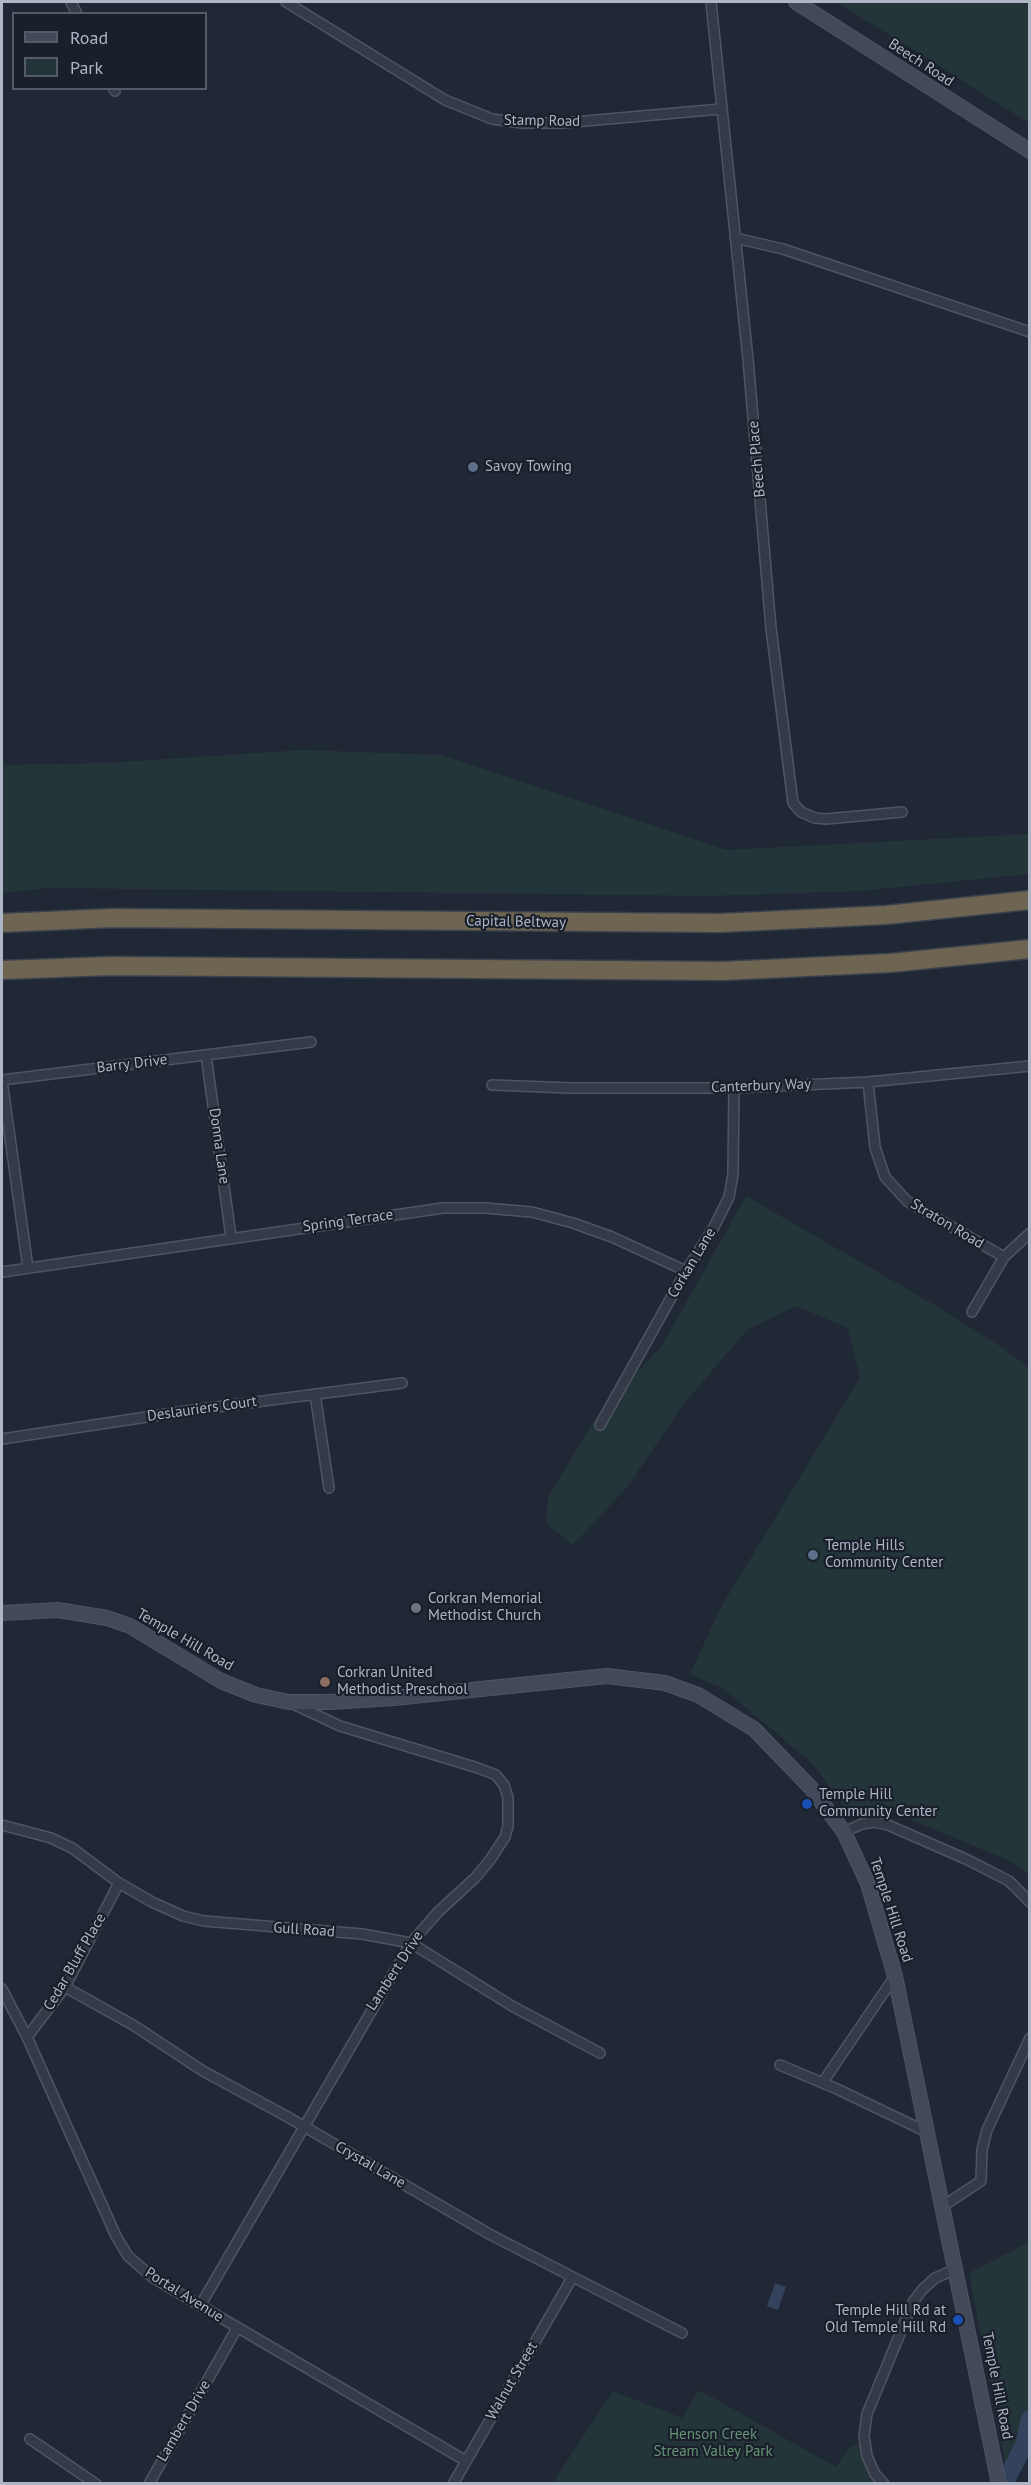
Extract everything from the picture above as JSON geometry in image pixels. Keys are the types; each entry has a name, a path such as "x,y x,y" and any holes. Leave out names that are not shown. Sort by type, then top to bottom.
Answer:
{"highway":[{"name":"Capital Beltway","path":"2,923 124,918 720,923 886,915 1029,900"},
{"path":"2,970 134,966 723,971 890,963 1029,949"}],"main road":[{"name":"Beech Road","path":"796,2 1029,150"},
{"name":"Temple Hill Road","path":"2,1613 58,1610 107,1618 130,1626 220,1681 256,1695 289,1702 393,1698 607,1676 665,1683 698,1695 754,1729 811,1788 844,1832 868,1884 895,1976 944,2206 999,2484"}],"street":[{"name":"Stamp Road","path":"286,2 445,100 492,119 522,123 563,123 721,110"},
{"name":"Beech Place","path":"711,2 748,359 771,628 793,803 801,812 814,818 826,819 902,812"},
{"path":"735,238 783,249 1029,332"},
{"name":"Barry Drive","path":"2,1080 311,1042"},
{"name":"Donna Lane","path":"207,1055 231,1237"},
{"name":"Canterbury Way","path":"492,1085 570,1088 734,1088 868,1082 1029,1066"},
{"path":"2,1080 28,1268"},
{"name":"Straton Road","path":"868,1082 875,1147 885,1177 907,1201 1004,1257"},
{"name":"Corkan Lane","path":"600,1425 729,1197 733,1174 734,1088"},
{"name":"Spring Terrace","path":"2,1272 443,1208 485,1208 532,1212 612,1237 686,1271"},
{"path":"972,1312 1004,1257 1029,1233"},
{"name":"Deslauriers Court","path":"2,1439 402,1383"},
{"path":"315,1394 329,1488"},
{"name":"Lambert Drive","path":"200,2306 411,1943 438,1912 475,1878 499,1848 508,1826 508,1798 504,1785 496,1775 340,1726 289,1702"},
{"path":"844,1832 862,1824 874,1822 888,1825 968,1860 1029,1891"},
{"name":"Gull Road","path":"2,1825 51,1838 72,1848 119,1883 183,1916 204,1922 362,1934 411,1943 513,2006 600,2053"},
{"path":"1009,1881 1029,1902"},
{"name":"Cedar Bluff Place","path":"27,2037 65,1987 119,1883"},
{"path":"823,2082 895,1976"},
{"name":"Crystal Lane","path":"65,1987 133,2025 203,2071 303,2126 483,2231 682,2332"},
{"name":"Portal Avenue","path":"2,1989 27,2037 121,2246 128,2256 152,2277 466,2461"},
{"path":"944,2206 981,2181 982,2150 987,2130 1029,2038"},
{"path":"780,2065 823,2082 929,2133"},
{"path":"884,2484 875,2474 867,2456 864,2436 867,2414 913,2302 934,2278 956,2269"},
{"name":"Walnut Street","path":"453,2484 572,2278"},
{"name":"Lambert Drive","path":"149,2484 237,2328"},
{"path":"30,2439 96,2484"}],"green space":[{"path":"836,2 1029,2 1029,123 912,49"},
{"path":"303,750 441,755 726,850 1029,834 1029,874 860,891 711,896 49,888 2,893 2,765 106,763"},
{"path":"746,1196 933,1304 997,1344 1029,1368 1029,1875 1010,1861 893,1812 848,1812 813,1764 724,1689 690,1674 721,1607 860,1378 848,1328 796,1306 747,1330 683,1405 628,1486 573,1545 546,1523 548,1498 594,1421 663,1344"},
{"path":"1029,2242 1029,2456 1014,2483 1009,2483 969,2273"},
{"name":"Henson Creek Stream Valley Park","path":"699,2390 836,2467 852,2445 862,2445 880,2484 552,2484 613,2391 682,2418"}],"water":[{"path":"775,2283 786,2287 778,2310 767,2306"}],"waterway":[{"path":"1004,2484 1024,2445 1030,2419"}],"place":[{"name":"Savoy Towing","path":"473,467"},
{"name":"Temple Hills Community Center","path":"813,1555"},
{"name":"Corkran Memorial Methodist Church","path":"416,1608"},
{"name":"Corkran United Methodist Preschool","path":"325,1682"},
{"name":"Temple Hill Community Center","path":"807,1804"},
{"name":"Temple Hill Rd at Old Temple Hill Rd","path":"958,2320"}]}
